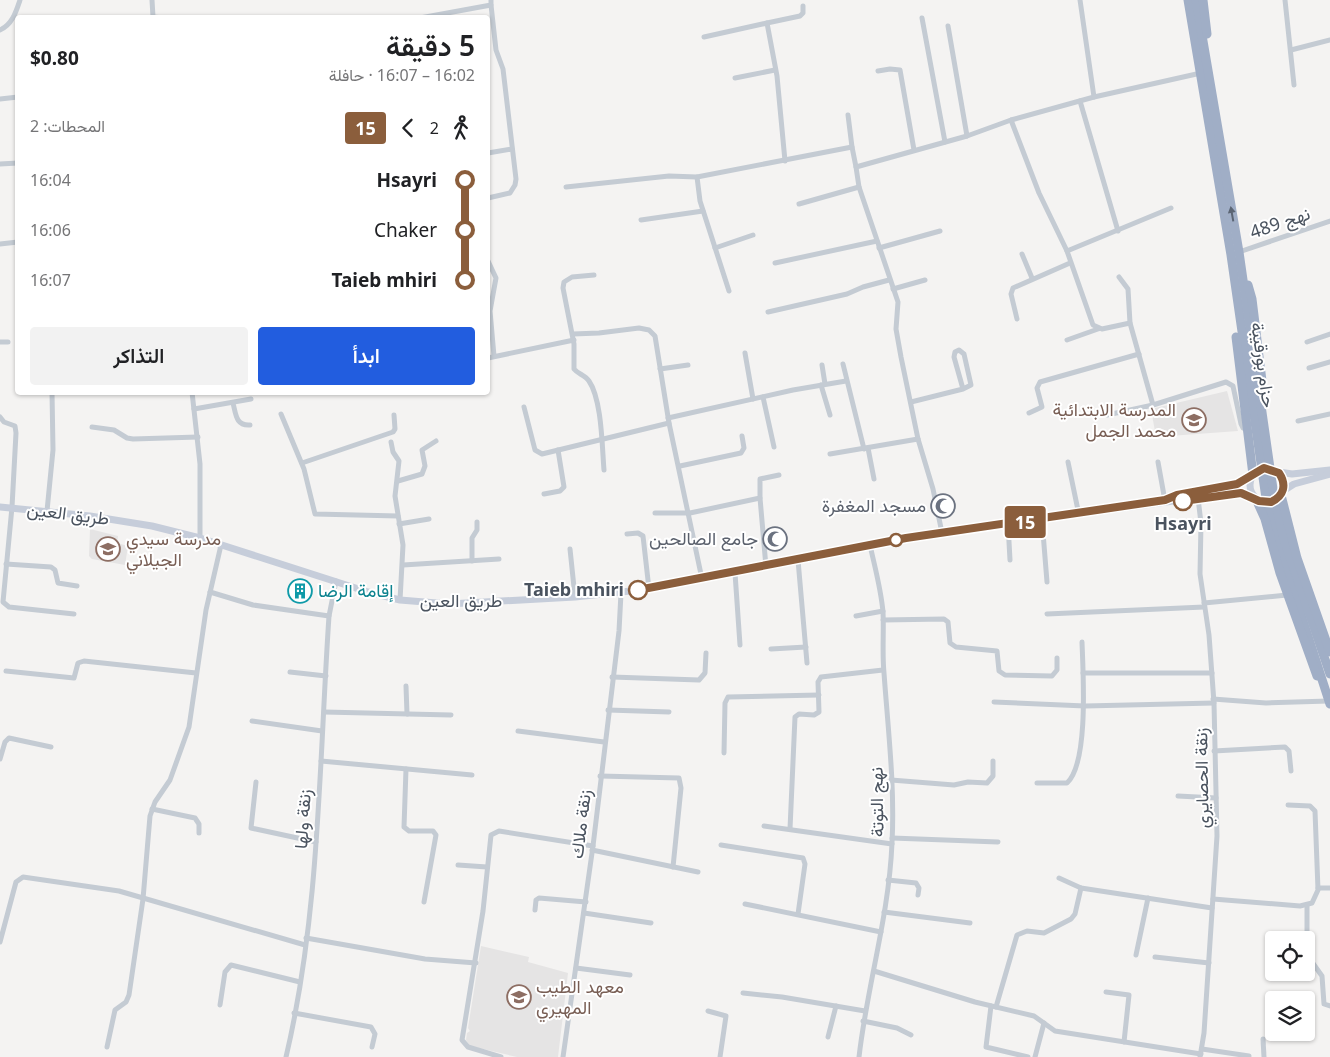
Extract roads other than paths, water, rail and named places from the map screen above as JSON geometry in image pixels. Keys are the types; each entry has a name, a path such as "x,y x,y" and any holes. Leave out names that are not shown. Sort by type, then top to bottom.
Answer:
{"highway":[{"path":"1182,0 1186,26 1205,73"},
{"path":"1188,0 1196,22"},
{"path":"1196,0 1196,22"},
{"path":"1203,0 1206,19 1205,73"},
{"name":"حزام بورقيبة","path":"1196,22 1236,254 1248,349 1274,496 1284,539 1330,703"},
{"path":"1236,254 1233,308 1252,476"},
{"path":"1236,254 1252,299 1277,471"},
{"path":"1282,493 1297,558 1330,652"},
{"path":"1255,498 1312,666 1330,703"},
{"name":"حزام بورقيبة","path":"1309,623 1330,674"}],"main road":[{"path":"1330,470 1292,474 1264,468 1252,476 1249,488 1255,498 1271,502 1294,484 1330,474"},
{"path":"1277,471 1283,478 1282,493"},
{"name":"طريق العين","path":"1165,500 1177,495 1237,484 1252,476"},
{"name":"طريق العين","path":"0,507 121,520 200,538 336,582 400,600 449,604 620,593 942,533 1079,515 1165,500 1231,493 1241,493 1255,498"}],"street":[{"path":"0,30 7,27 20,0"},
{"path":"152,0 153,15"},
{"path":"1080,0 1094,97"},
{"path":"1285,0 1294,85"},
{"path":"434,15 491,3 496,50 503,69 515,185 507,194 490,198"},
{"path":"704,37 800,16 803,13 803,6"},
{"path":"922,18 945,142"},
{"path":"767,23 776,70 785,161"},
{"path":"948,26 968,136"},
{"path":"1291,50 1330,40"},
{"path":"734,78 776,70"},
{"path":"878,71 900,70 914,150"},
{"path":"856,167 968,136 1011,120 1094,97 1205,73"},
{"path":"0,99 15,97"},
{"path":"1080,101 1118,231"},
{"path":"848,115 859,187 898,305 896,329 918,439 933,489 942,533"},
{"path":"1011,120 1039,193 1067,251 1093,325 1098,329"},
{"path":"566,187 669,176 697,177 785,161 852,146"},
{"path":"490,153 512,148"},
{"path":"0,164 15,163"},
{"path":"697,177 703,211 729,291"},
{"path":"799,204 859,187"},
{"path":"1067,251 1170,208"},
{"path":"641,220 703,211"},
{"name":"نهج 489","path":"1236,254 1330,221"},
{"path":"879,248 940,231"},
{"path":"715,248 753,235"},
{"path":"775,263 876,241"},
{"path":"0,244 15,242"},
{"path":"1022,254 1032,278"},
{"path":"1017,319 1012,291 1015,286 1070,263"},
{"path":"490,265 496,278 490,311 494,356"},
{"path":"594,275 572,277 564,282 573,337 574,369 585,376 592,386 600,418 604,470"},
{"path":"1119,277 1128,292 1130,323 1153,405"},
{"path":"768,312 847,294 863,287 889,280"},
{"path":"893,289 925,280"},
{"path":"1067,340 1098,329 1130,323"},
{"path":"490,357 573,337 639,328 649,330 655,336 669,421 690,513 702,579"},
{"path":"1307,342 1330,334"},
{"path":"0,342 8,342"},
{"path":"911,402 963,388 970,386 972,382 964,354 959,350 955,352 954,357 963,388"},
{"path":"745,353 752,399"},
{"path":"1029,413 1042,407 1037,388 1040,382 1138,354"},
{"path":"1309,368 1330,362"},
{"path":"843,364 846,381 874,479"},
{"path":"822,365 823,384 830,415"},
{"path":"660,369 688,366"},
{"path":"524,408 537,452 542,454 752,399 846,381"},
{"path":"1108,415 1153,405 1221,382 1229,382 1235,391 1242,428 1248,429"},
{"path":"47,511 52,450 52,395"},
{"path":"192,395 198,437 200,538"},
{"path":"763,397 774,447"},
{"path":"194,409 251,399"},
{"path":"234,403 238,421 242,425 250,426"},
{"path":"281,414 302,463 316,515 398,516"},
{"path":"1298,421 1330,414"},
{"path":"302,463 393,432 395,428 394,415"},
{"path":"0,417 4,422 15,426 16,433 12,508 3,602 6,606 74,614"},
{"path":"92,427 114,430 127,438 133,439 198,437"},
{"path":"680,466 741,453 744,448 742,436"},
{"path":"830,454 918,439"},
{"path":"398,481 422,474 425,466 422,450 436,440"},
{"path":"391,442 393,452 399,458 395,496 403,565 400,600"},
{"path":"544,494 560,491 564,487 558,450"},
{"path":"1068,462 1079,515"},
{"path":"1158,462 1165,500"},
{"path":"766,566 760,478 779,475"},
{"path":"655,514 690,513 760,498"},
{"name":"زنقة الحصايري","path":"1198,498 1200,574 1214,701 1217,836 1201,1053"},
{"path":"399,524 429,519"},
{"path":"1042,520 1047,582"},
{"path":"472,561 472,540 477,530 476,522"},
{"path":"1008,524 1010,560"},
{"path":"627,534 644,536 649,589"},
{"path":"107,1048 115,1010 126,1002 129,995 143,898 152,809 170,780 187,735 193,710 196,672 210,592 222,545"},
{"name":"نهج التوتة","path":"859,1057 863,1021 881,932 892,841 892,780 883,670 883,620 880,587 870,545"},
{"path":"570,549 574,597"},
{"path":"403,565 499,559"},
{"path":"798,560 807,663"},
{"path":"6,564 51,567 55,570 58,583 77,586"},
{"path":"735,573 740,645"},
{"name":"زنقة ولها","path":"286,1057 306,938 316,842 329,616 336,582"},
{"path":"210,592 253,604 329,616"},
{"name":"زنقة ملاك","path":"563,1057 586,902 619,631 620,593"},
{"path":"1047,614 1204,605 1287,595"},
{"path":"856,616 882,611"},
{"path":"883,620 944,619 948,622 950,643 961,647 997,651 1000,671 1005,675 1052,676 1057,670 1057,658"},
{"path":"1037,783 1063,784 1070,781 1078,755 1085,706 1082,642"},
{"path":"771,649 806,647"},
{"path":"612,677 699,680 705,673 706,653"},
{"path":"6,671 74,678 78,663 84,661 196,672"},
{"path":"790,829 794,719 799,714 818,713 820,707 818,682 821,677 883,670"},
{"path":"290,672 326,676"},
{"path":"1083,672 1212,673"},
{"path":"406,686 407,714"},
{"path":"724,753 725,703 728,698 818,695"},
{"path":"994,702 1085,706 1214,701 1330,703"},
{"path":"608,710 669,712"},
{"path":"324,712 451,715"},
{"path":"252,721 322,731"},
{"path":"518,731 604,742"},
{"path":"0,759 4,744 9,738 51,748"},
{"path":"1214,751 1285,747 1289,751 1291,771"},
{"path":"321,761 472,775"},
{"path":"892,780 954,785 968,782 987,783 993,776 993,761"},
{"path":"406,769 404,827 409,831 432,831 436,835 424,902"},
{"path":"600,776 679,778 681,788 673,867"},
{"path":"256,782 251,828 316,842"},
{"path":"1178,796 1216,798"},
{"path":"1288,806 1310,806 1315,811 1318,888 1316,897 1307,906 1307,955 1322,976 1324,1004 1330,1006"},
{"path":"152,809 196,818 199,824 198,833"},
{"path":"764,826 892,841 998,842"},
{"path":"501,1057 468,1047 462,1040 476,963 489,839 496,831 592,848 698,872"},
{"path":"721,845 803,858 805,864 798,914"},
{"path":"458,865 487,867"},
{"path":"0,942 16,882 20,877 112,890 305,945"},
{"path":"1059,878 1081,888 1212,908"},
{"path":"888,880 916,882 920,888 918,895"},
{"path":"1028,1057 986,1046 994,1007 1017,935 1027,931 1044,933 1071,919 1075,914 1081,888"},
{"path":"1318,888 1330,888"},
{"path":"534,910 536,900 539,898 586,902"},
{"path":"1136,955 1148,898"},
{"path":"1213,899 1307,906"},
{"path":"745,904 881,932"},
{"path":"884,912 970,924"},
{"path":"584,913 652,923"},
{"path":"306,938 425,959 476,963"},
{"path":"1155,957 1209,963"},
{"path":"220,1005 225,972 229,966 300,982"},
{"path":"576,968 630,975"},
{"path":"874,971 994,1007 1034,1016 1055,1031 1201,1053 1249,1056"},
{"path":"1106,992 1129,995 1124,1042"},
{"path":"743,993 865,1011"},
{"path":"828,1037 836,1006"},
{"path":"708,1011 726,1016 720,1057"},
{"path":"294,1013 371,1028 374,1034 372,1047"},
{"path":"863,1021 898,1028 911,1035"},
{"path":"1035,1057 1044,1023"},
{"path":"1263,1039 1264,1057"}],"place":[{"name":"المدرسة الابتدائية محمد الجمل","path":"1194,420"},
{"name":"Hsayri","path":"1183,501"},
{"name":"مسجد المغفرة","path":"943,506"},
{"name":"جامع الصالحين","path":"775,539"},
{"name":"مدرسة سيدي الجيلاني","path":"108,549"},
{"name":"Taieb mhiri","path":"638,590"},
{"name":"إقامة الرضا","path":"300,591"},
{"name":"معهد الطيب المهيري","path":"519,997"}]}
